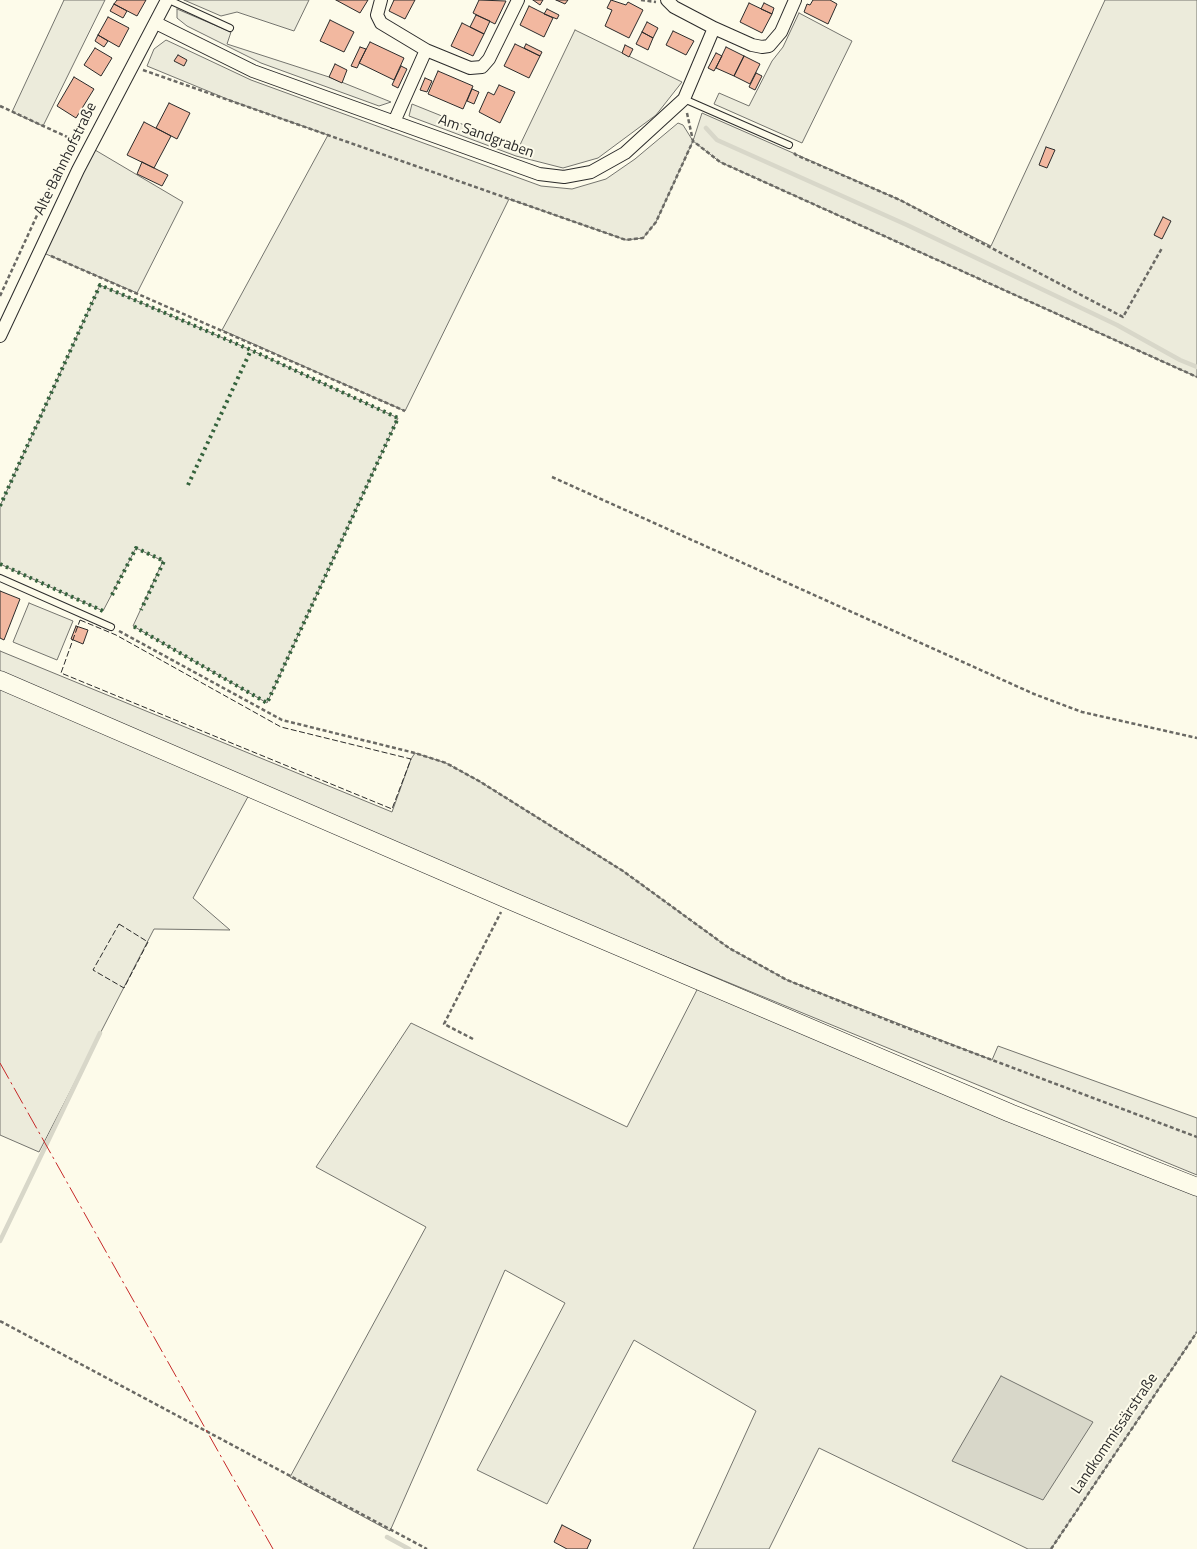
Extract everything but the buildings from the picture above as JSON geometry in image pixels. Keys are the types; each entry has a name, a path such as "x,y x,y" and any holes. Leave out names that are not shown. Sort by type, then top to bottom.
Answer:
{"street":[{"name":"Alte Bahnhofstraße","path":"0,336 90,147 168,0"},
{"path":"381,0 377,15 381,23 426,50 470,68 482,67 489,59 518,0"},
{"path":"667,0 679,10 714,28 752,45 769,46 781,32 795,0"},
{"name":"Am Sandgraben","path":"156,23 253,70 539,174 569,177 591,172 625,154 684,99"},
{"path":"684,99 714,28"},
{"path":"394,122 426,50"},
{"path":"0,680 508,900 1010,1113 1197,1187"}],"lane":[{"path":"168,0 230,28"},
{"path":"684,99 789,145"},
{"path":"0,578 111,626"}],"path":[{"path":"641,0 653,2 662,0"},
{"path":"132,66 626,240 643,238 656,222 693,141 684,99"},
{"path":"0,106 90,147"},
{"path":"0,296 72,139"},
{"path":"693,141 720,162 1197,377"},
{"path":"789,145 796,155 900,200 1124,317 1162,248"},
{"path":"39,251 405,411"},
{"path":"552,477 1034,694 1082,712 1197,738"},
{"path":"111,626 282,720 416,753 446,763 623,871 729,948 787,980 907,1028 1197,1137"},
{"path":"473,1039 444,1024 508,900"},
{"path":"0,1321 427,1549"},
{"name":"Landkommissärstraße","path":"1051,1549 1197,1332"}],"shaded area":[{"path":"64,0 105,0 43,126 12,112"},
{"path":"184,0 309,0 294,31 237,12 221,16"},
{"path":"1105,0 1197,0 1197,377 720,162 693,141 702,113 900,200 991,246"},
{"path":"177,9 231,32 227,44 329,77 391,102 379,106 261,63 187,26 177,18"},
{"path":"799,13 852,41 802,143 714,104 719,93 749,106 772,61 783,47"},
{"path":"575,30 682,82 656,115 598,158 563,168 516,156 409,116 412,104 519,147"},
{"path":"166,40 251,80 541,186 572,189 606,179 635,159 678,123 683,125 693,141 656,222 643,238 626,240 509,199 405,411 222,330 328,135 232,101 147,66 154,49"},
{"path":"90,147 183,202 137,293 39,251"},
{"path":"100,285 251,350 398,418 267,703 133,626 163,561 136,548 103,611 0,564 0,506"},
{"path":"29,603 73,621 57,660 13,642"},
{"path":"0,651 392,812 411,759 415,753 446,763 479,781 623,871 729,948 787,980 992,1060 998,1046 1197,1118 1197,1175 250,786 0,674"},
{"path":"0,679 250,793 193,898 230,930 154,929 39,1152 0,1135"},
{"path":"701,982 1197,1187 1197,1332 1051,1549 1028,1549 819,1448 769,1549 693,1549 756,1411 634,1340 547,1504 477,1470 565,1303 505,1270 390,1531 290,1477 426,1227 316,1167 411,1023 627,1127"},
{"path":"1001,1376 1093,1422 1043,1500 952,1461"}],"waterway":[{"path":"706,128 717,140 907,225 1117,325 1180,360 1197,367"},
{"path":"0,1241 100,1033"},
{"path":"387,1537 409,1549"}],"hedge":[{"path":"0,506 100,285 251,350 398,418 267,703 133,626"},
{"path":"188,485 251,350"},
{"path":"112,595 136,548 164,561 141,610"},
{"path":"0,564 103,611"}],"fence":[{"path":"80,620 116,635 281,727 411,759 392,809 61,673 80,620"},
{"path":"119,924 148,942 124,988 93,970 119,924"}],"power":[{"path":"0,1063 273,1549"}]}
